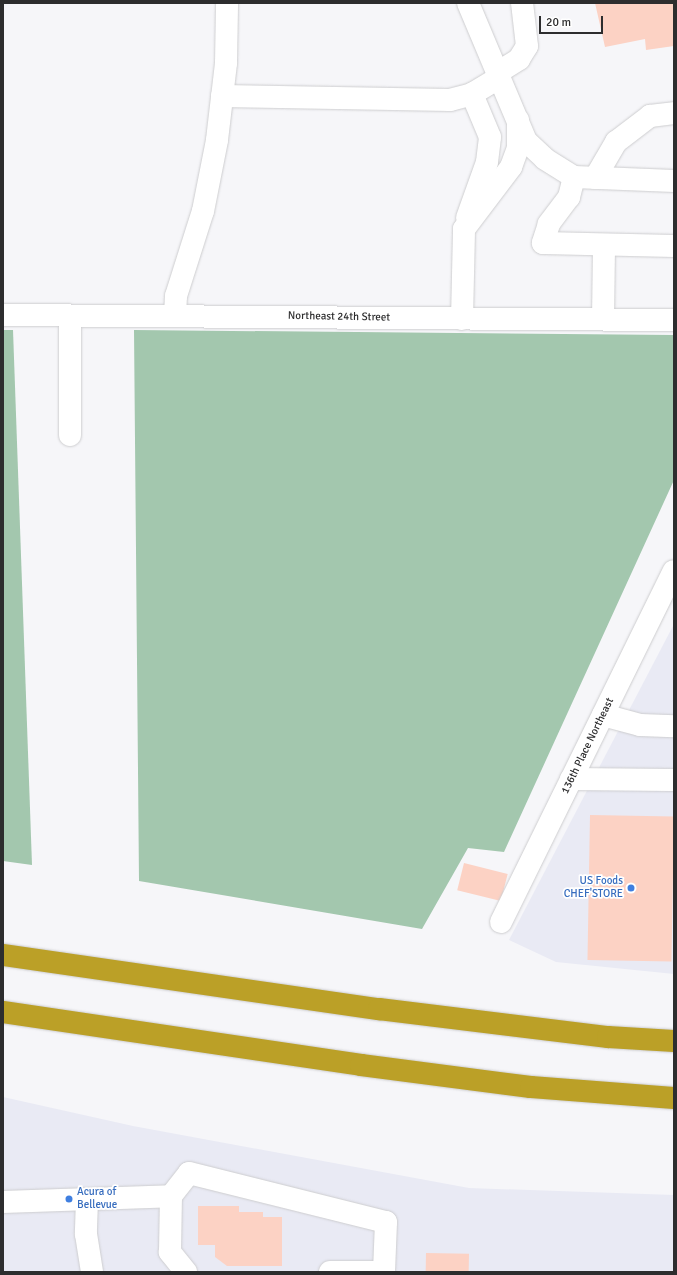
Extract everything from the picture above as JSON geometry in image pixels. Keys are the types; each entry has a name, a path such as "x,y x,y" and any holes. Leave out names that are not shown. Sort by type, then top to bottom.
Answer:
{"highway":[{"path":"3,955 379,1009 608,1037 674,1041"},
{"path":"3,1012 368,1066 531,1087 674,1098"}],"street":[{"path":"176,316 176,296 202,211 222,96 227,3"},
{"path":"468,3 526,141 545,159 574,177 674,181"},
{"path":"222,96 450,100 472,94 519,59 527,46 522,3"},
{"path":"462,319 464,229 487,162 490,137 472,94"},
{"path":"595,178 616,142 650,116 674,113"},
{"path":"464,229 511,167 518,148 518,120"},
{"path":"511,167 530,157 545,159"},
{"path":"574,177 569,197 549,224 543,243 674,246"},
{"path":"603,319 604,245"},
{"name":"Northeast 24th Street","path":"3,315 674,320"},
{"path":"70,316 70,435"},
{"name":"136th Place Northeast","path":"501,922 674,571"},
{"path":"603,715 640,724 674,726"},
{"path":"571,779 674,780"},
{"path":"186,1272 170,1252 171,1196 189,1173 386,1222 383,1272 330,1272"},
{"path":"3,1202 171,1196"},
{"path":"87,1200 86,1234 92,1272"}],"shaded area":[{"path":"674,624 674,974 556,962 509,940"},
{"path":"3,1097 133,1126 469,1188 674,1195 674,1272 3,1272"}],"green space":[{"path":"3,330 13,330 32,865 3,861"},
{"path":"134,330 674,335 674,480 504,852 468,848 422,929 139,881"}],"building":[{"path":"595,3 674,3 674,46 646,50 645,39 605,47"},
{"name":"US Foods CHEF'STORE","path":"590,815 674,816 671,961 587,960"},
{"path":"464,863 508,874 501,901 457,890"},
{"path":"198,1206 239,1206 239,1212 263,1212 263,1217 282,1217 282,1266 227,1266 215,1257 215,1245 198,1245"},
{"path":"426,1253 469,1254 469,1272 426,1272"}],"place":[{"name":"US Foods CHEF'STORE","path":"631,888"},
{"name":"Acura of Bellevue","path":"69,1199"}]}
